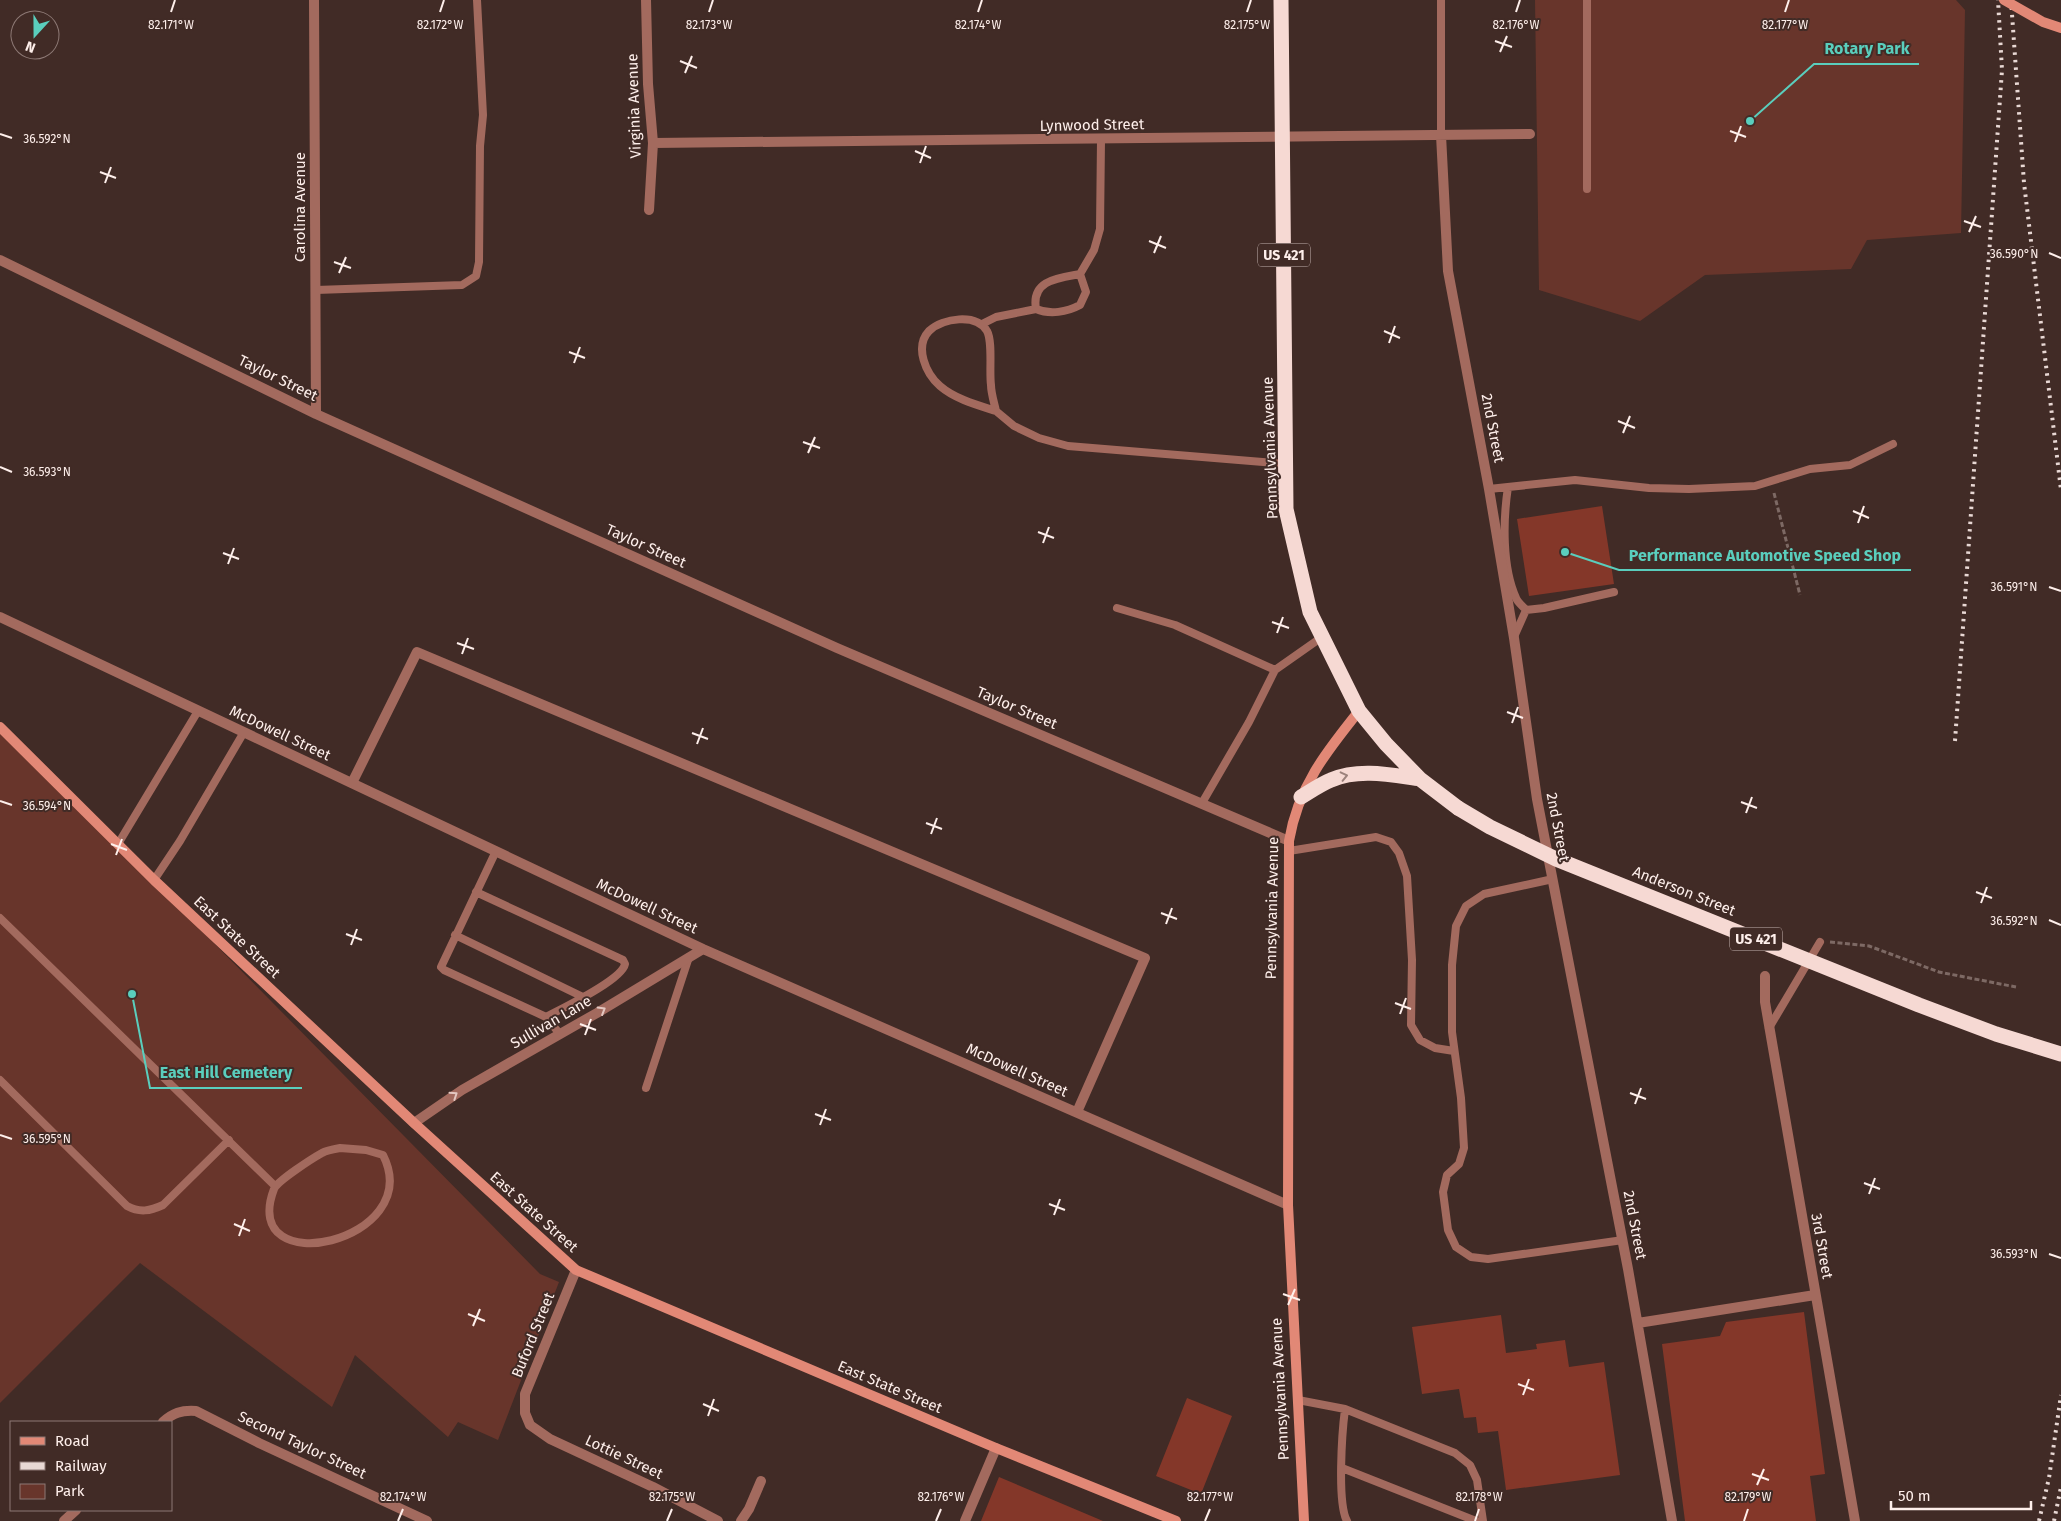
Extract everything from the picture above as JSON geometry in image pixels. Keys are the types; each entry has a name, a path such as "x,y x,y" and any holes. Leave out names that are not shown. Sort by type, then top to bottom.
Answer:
{"highway":[{"name":"Pennsylvania Avenue","path":"1281,0 1286,509 1310,612 1359,711"},
{"name":"Anderson Street","path":"1359,711 1386,744 1420,779 1458,808 1515,840 1919,1005 1996,1034 2061,1054"},
{"path":"1301,797 1330,780 1357,773 1374,773 1420,779"}],"street":[{"name":"Carolina Avenue","path":"314,0 316,414"},
{"name":"Virginia Avenue","path":"646,0 648,84 653,143 649,210"},
{"path":"2004,0 2043,22 2061,28"},
{"name":"Lynwood Street","path":"653,143 1101,140 1530,134"},
{"name":"2nd Street","path":"1441,135 1448,271 1489,489 1514,638 1537,799 1623,1240 1672,1521"},
{"name":"Taylor Street","path":"0,260 316,414 837,648 1202,804 1289,846"},
{"name":"McDowell Street","path":"0,617 703,948 1288,1205"},
{"path":"352,784 418,652 1146,958 1077,1112"},
{"name":"Pennsylvania Avenue","path":"1304,1521 1288,1205 1289,846 1292,822 1301,797 1316,768 1359,711"},
{"name":"East State Street","path":"0,727 154,880 414,1123 576,1270 996,1448 1176,1521"},
{"name":"Sullivan Lane","path":"414,1123 462,1090 597,1013 703,948"},
{"name":"3rd Street","path":"1765,976 1765,1002 1769,1028 1855,1521"},
{"name":"Buford Street","path":"525,1413 525,1394 576,1270"},
{"path":"1638,1323 1815,1295"},
{"name":"Second Taylor Street","path":"163,1421 179,1412 196,1412 427,1521"},
{"name":"Lottie Street","path":"525,1413 530,1425 550,1440 654,1488 718,1521"},
{"path":"965,1521 996,1448"},
{"path":"740,1521 748,1509 761,1481"},
{"path":"64,1521 75,1511"}],"lane":[{"path":"316,290 462,285 476,276 479,262 480,146 483,115 477,0"},
{"path":"1441,0 1441,135"},
{"path":"1587,0 1587,189"},
{"path":"982,324 996,317 1036,309 1044,312 1069,311 1080,305 1086,292 1080,274 1094,250 1100,229 1101,140"},
{"path":"1036,309 1035,301 1039,289 1052,279 1080,274"},
{"path":"996,411 991,386 988,334 982,324 967,319 942,323 928,332 921,349 925,366 939,386 964,400 996,411 1014,426 1039,438 1068,446 1286,464"},
{"path":"1489,489 1575,480 1649,488 1689,489 1755,486 1810,469 1850,465 1893,444"},
{"path":"1508,487 1505,520 1510,578 1516,600 1526,610"},
{"path":"1526,610 1544,608 1614,592"},
{"path":"1118,608 1175,625 1275,670"},
{"path":"1514,638 1526,610"},
{"path":"1202,804 1249,722 1275,670 1322,637"},
{"path":"118,844 198,711"},
{"path":"154,880 180,841 244,732"},
{"path":"1289,846 1376,837 1391,842 1399,853 1407,876 1412,960 1411,1025 1420,1040 1435,1048 1454,1051"},
{"path":"496,851 441,963 441,967 546,1017 559,1033"},
{"path":"1553,878 1484,894 1466,906 1456,926 1452,965 1452,1032 1461,1098 1464,1148 1459,1164 1447,1175 1443,1192 1448,1230 1456,1247 1471,1257 1488,1259 1623,1240"},
{"path":"476,892 623,960 625,964 621,972 583,997 546,1017"},
{"path":"0,918 276,1186"},
{"path":"455,935 583,997"},
{"path":"1769,1028 1820,942"},
{"path":"646,1088 689,957"},
{"path":"0,1080 127,1206 133,1209 153,1210 163,1205 230,1140"},
{"path":"340,1148 366,1150 383,1155 389,1167 390,1182 386,1197 380,1208 368,1222 353,1233 336,1239 310,1244 294,1243 283,1238 274,1229 270,1219 270,1203 276,1186 324,1152 340,1148"},
{"path":"1298,1400 1345,1409 1455,1453 1470,1465 1477,1480 1483,1521"},
{"path":"1345,1409 1342,1432 1343,1508 1348,1521"},
{"path":"1342,1468 1476,1521"}],"path":[{"path":"1776,480 1774,494 1800,595"},
{"path":"1820,942 1869,946 1939,972 2016,987"}],"green space":[{"path":"1535,0 1956,0 1965,10 1961,233 1867,240 1851,269 1705,275 1640,321 1539,290"},
{"path":"0,726 540,1274 559,1282 498,1440 458,1422 448,1437 355,1355 332,1407 140,1263 0,1403"}],"building":[{"path":"1602,506 1614,584 1529,596 1517,519"},
{"path":"1804,1312 1825,1474 1810,1476 1816,1521 1685,1521 1662,1344 1720,1336 1726,1322"},
{"path":"1501,1315 1506,1353 1537,1349 1536,1344 1565,1340 1569,1367 1604,1362 1620,1475 1506,1490 1498,1431 1478,1433 1476,1417 1464,1418 1459,1389 1422,1394 1412,1327"},
{"path":"1187,1398 1232,1416 1201,1494 1156,1476"},
{"path":"999,1477 1103,1521 981,1521"}],"railway":[{"path":"1955,741 2002,70 1998,0"},
{"path":"2011,0 2024,183 2061,490"},
{"path":"2039,1521 2049,1478 2061,1395"},
{"path":"2054,1521 2061,1487"}],"place":[{"name":"Rotary Park","path":"1750,121"},
{"name":"Performance Automotive Speed Shop","path":"1565,552"},
{"name":"East Hill Cemetery","path":"132,994"}]}
